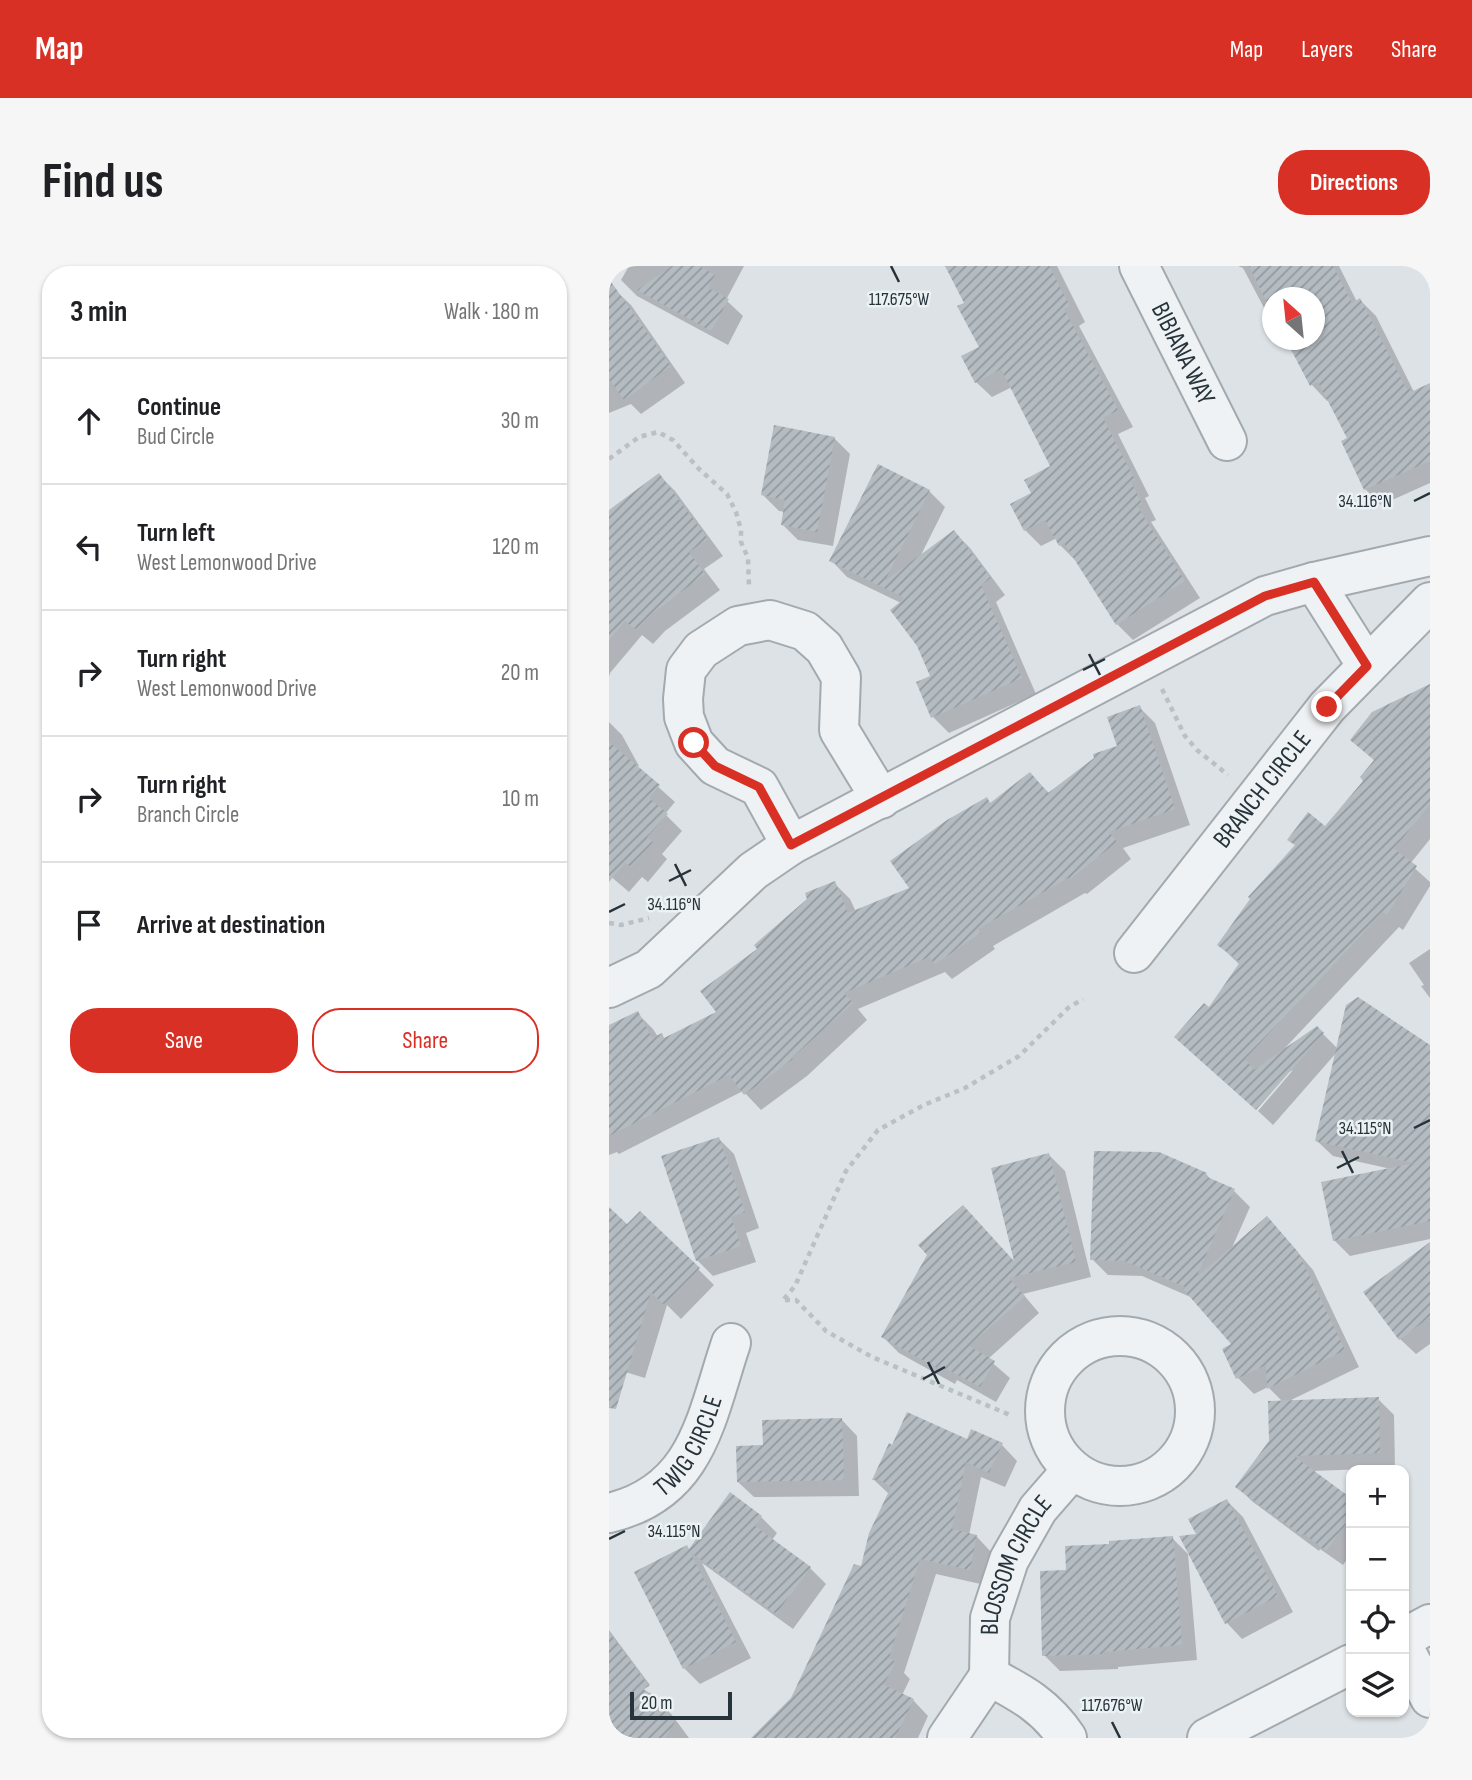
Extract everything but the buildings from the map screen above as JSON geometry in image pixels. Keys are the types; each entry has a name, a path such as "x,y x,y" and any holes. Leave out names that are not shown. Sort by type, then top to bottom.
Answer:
{"street":[{"name":"BIBIANA WAY","path":"1139,266 1227,441"},
{"path":"609,988 649,969 753,871 791,845 1265,596 1430,556"},
{"path":"1314,582 1367,666"},
{"name":"BRANCH CIRCLE","path":"1133,954 1319,717 1430,603"},
{"path":"791,845 759,787 715,766 694,743 684,717 686,670 701,650 738,626 770,620 805,631 824,648 841,677 839,730 881,799"},
{"name":"TWIG CIRCLE","path":"609,1513 632,1507 657,1493 678,1473 694,1451 731,1343"},
{"name":"BLOSSOM CIRCLE","path":"989,1676 990,1618 1009,1560 1038,1509 1072,1469"},
{"path":"1409,1634 1430,1624"},
{"path":"1407,1654 1430,1698"},
{"path":"1207,1738 1346,1667"},
{"path":"947,1738 989,1676 1029,1697 1067,1738"}],"path":[{"path":"609,459 639,437 658,432 673,440 727,494 736,512 741,542 748,558 749,590"},
{"path":"1158,683 1166,694 1185,736 1196,750 1234,781"},
{"path":"1010,1415 871,1357 826,1331 796,1300 784,1299 795,1286 846,1171 878,1130 913,1110 965,1088 1010,1062 1068,1008 1083,999"}],"route":[{"path":"694,743 715,766 759,787 791,845 1265,596 1314,582 1367,666 1327,707"}]}
